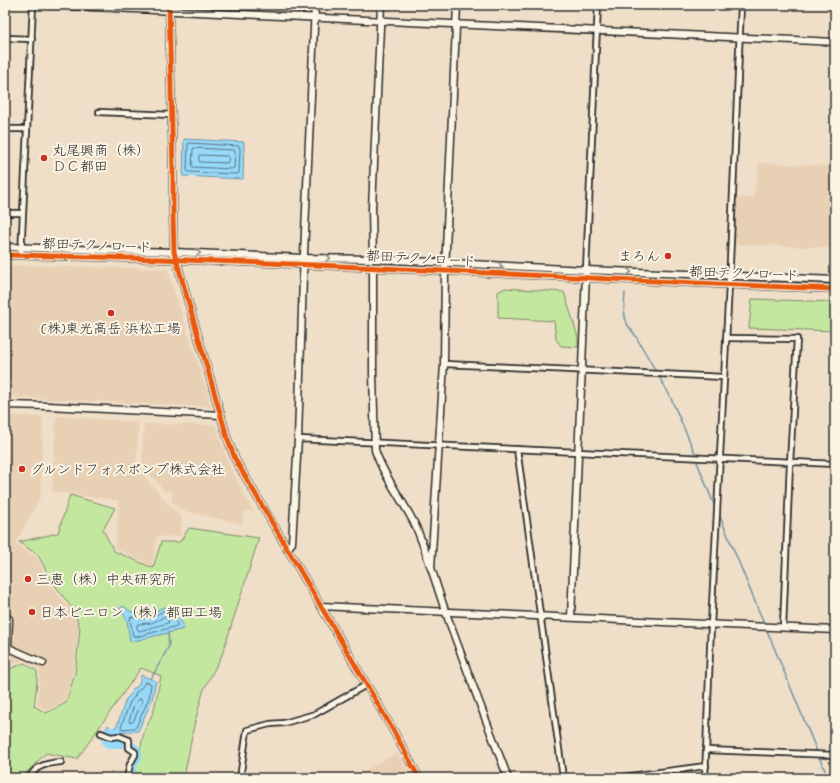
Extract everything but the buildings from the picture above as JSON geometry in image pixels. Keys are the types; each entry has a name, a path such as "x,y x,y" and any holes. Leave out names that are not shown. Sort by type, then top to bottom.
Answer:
{"street":[{"path":"21,255 33,5"},
{"path":"50,5 169,8 315,18 835,42"},
{"path":"287,549 292,543 298,439 303,265 315,5"},
{"path":"373,259 372,208 381,5"},
{"path":"431,568 444,364 445,271 457,5"},
{"path":"571,617 598,5"},
{"path":"705,778 741,5"},
{"path":"169,8 174,252 227,437 235,459 393,730 419,778"},
{"path":"5,38 32,39"},
{"path":"99,112 172,115"},
{"path":"5,129 27,130"},
{"path":"5,213 23,213"},
{"name":"都田テクノロード","path":"5,247 174,252 304,258 373,259 586,270 835,280"},
{"name":"都田テクノロード","path":"5,255 373,267 835,289"},
{"path":"373,267 375,450 384,471 416,528 508,778"},
{"path":"726,338 797,339 783,628"},
{"path":"444,364 724,377"},
{"path":"5,405 221,416"},
{"path":"298,439 835,464"},
{"path":"517,449 563,778"},
{"path":"320,606 835,630"},
{"path":"5,616 9,619 9,648 43,663"},
{"path":"240,778 247,730 270,724 284,723 315,714 366,685"},
{"path":"101,734 111,737 119,736 129,740 129,748 135,752 135,755 130,764 127,778"},
{"path":"707,750 835,755"},
{"path":"29,778 31,774 39,767 50,763 61,762"},
{"path":"616,778 706,766"}],"shaded area":[{"path":"759,163 835,166 835,248 732,244 733,198 753,198"},
{"path":"5,265 167,269 212,407 5,397"},
{"path":"5,415 43,417 41,496 15,544 37,557 48,581 73,613 79,629 73,673 65,701 48,710 37,705 40,670 24,659 11,666 5,661"},
{"path":"56,416 139,422 136,463 138,469 182,518 180,536 157,537 152,566 115,548 119,501 52,492"},
{"path":"144,424 215,425 231,470 254,512 244,511 243,524 183,511 172,502 172,491 165,492 142,465"},
{"path":"397,753 412,778 369,778 370,777 366,770"}],"green space":[{"path":"338,261 388,262 408,266 362,264"},
{"path":"505,288 564,292 578,337 578,347 561,346 556,339 554,321 498,318 498,292"},
{"path":"752,299 835,302 835,331 749,328"},
{"path":"70,495 115,508 103,530 114,551 153,568 161,542 180,542 189,528 259,538 222,655 204,689 194,725 184,778 130,778 139,756 144,732 154,710 161,676 141,668 77,759 46,753 21,778 5,778 5,665 10,669 24,663 37,671 34,706 46,713 66,703 75,673 80,629 74,611 51,580 38,555 19,542 58,533"}],"water":[{"path":"184,139 244,142 243,179 183,176"},
{"path":"123,606 130,611 141,615 149,614 164,607 170,608 183,624 184,629 130,642 127,620 120,608"},
{"path":"141,675 156,681 152,700 138,731 111,734 104,732 108,725 112,729 117,726 126,699 132,693 132,689 135,688 140,682"}],"waterway":[{"path":"625,293 624,308 627,324 635,335 669,394 695,453 697,462 715,507"},
{"path":"719,514 765,625"},
{"path":"766,628 828,778"},
{"path":"151,679 169,646 168,632"},
{"path":"112,731 109,731 105,737 108,744 127,744 136,749 138,754 132,768 130,778"}],"cycle path":[{"path":"169,5 174,252 227,437 235,459 393,730 419,778"},
{"path":"5,255 109,257 316,265 835,289"}],"place":[{"name":"丸尾興商（株） ＤＣ都田","path":"44,158"},
{"name":"まろん","path":"668,256"},
{"name":"(株)東光高岳 浜松工場","path":"111,313"},
{"name":"グルンドフォスポンプ株式会社","path":"22,469"},
{"name":"三恵（株）中央研究所","path":"28,579"},
{"name":"日本ビニロン（株）都田工場","path":"32,612"}]}
